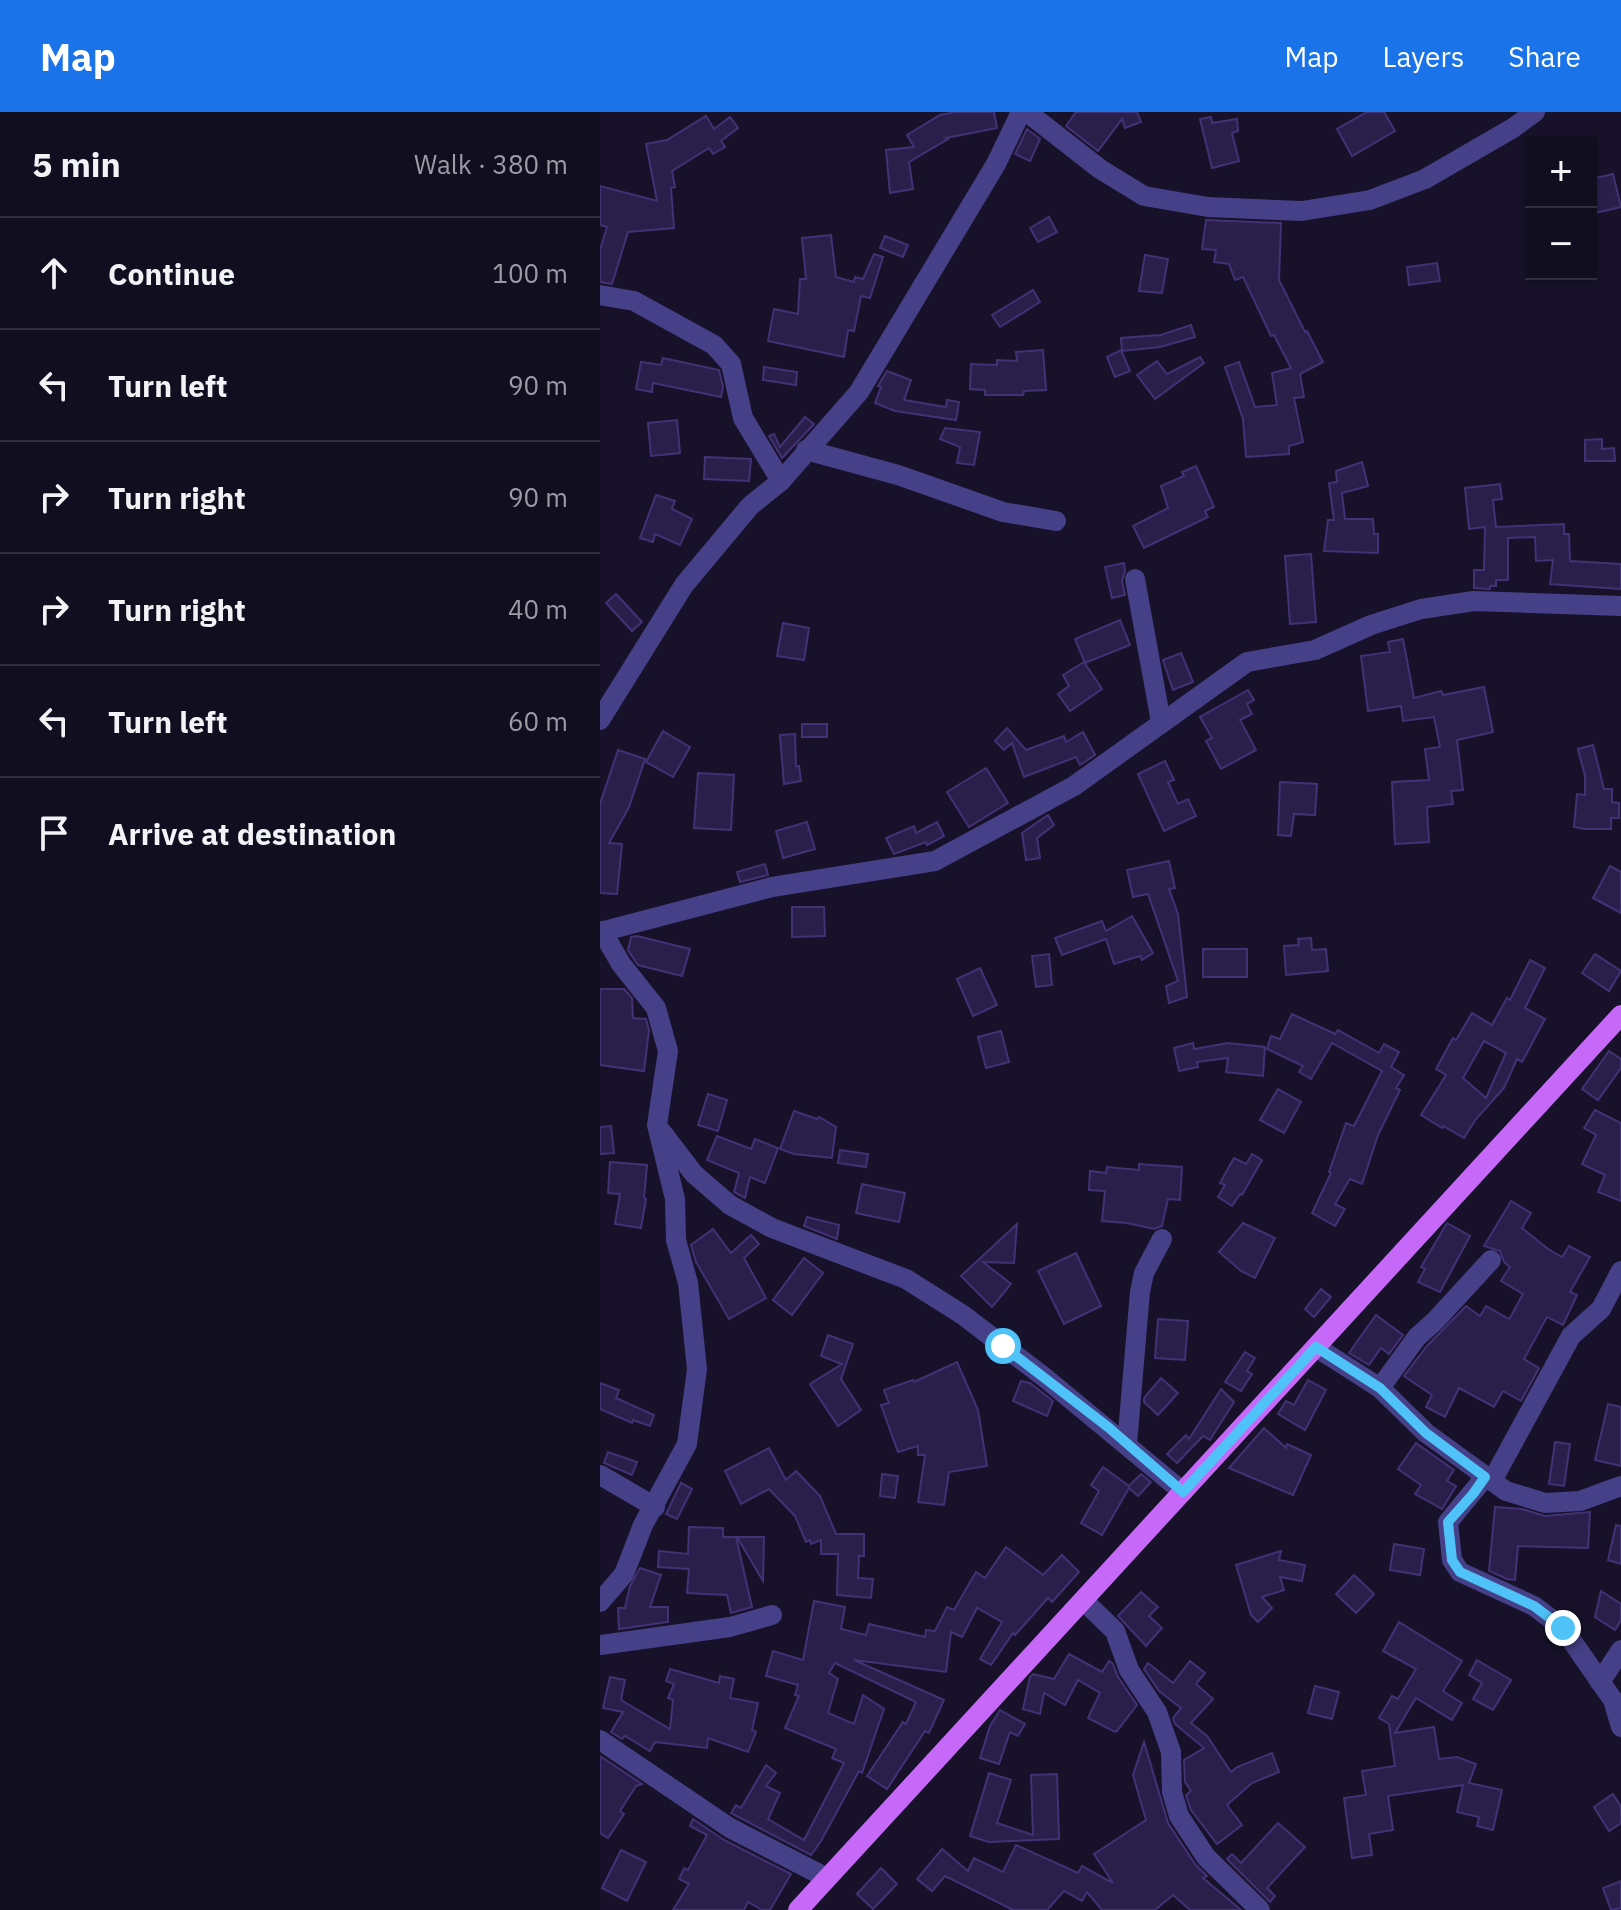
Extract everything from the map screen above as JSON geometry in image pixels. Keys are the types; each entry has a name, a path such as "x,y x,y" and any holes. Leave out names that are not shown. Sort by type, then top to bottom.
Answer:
{"main road":[{"path":"798,1910 1621,1015"}],"street":[{"path":"600,720 613,682 684,585 750,506 781,481 859,392 1024,112 1100,169 1144,196 1208,207 1302,211 1370,200 1425,179 1535,112"},
{"path":"600,295 634,301 714,345 731,364 743,418 781,481"},
{"path":"806,450 898,475 1003,512 1056,521"},
{"path":"1135,579 1161,722"},
{"path":"600,1602 624,1574 643,1525 687,1444 697,1369 688,1283 676,1240 675,1199 657,1125 668,1051 656,1008 621,964 601,931 772,887 935,861 1074,786 1247,662 1315,650 1371,625 1421,609 1474,601 1621,606"},
{"path":"657,1125 694,1174 730,1205 772,1228 906,1279 963,1315 1183,1492"},
{"path":"1127,1444 1140,1292 1144,1273 1162,1239"},
{"path":"1380,1388 1417,1337 1491,1260"},
{"path":"1621,1271 1601,1309 1571,1336 1488,1479 1448,1522 1452,1560 1460,1572 1534,1606 1563,1628 1613,1700 1621,1727"},
{"path":"1316,1347 1380,1388 1426,1433 1506,1491 1545,1503 1580,1501 1621,1486"},
{"path":"600,1475 655,1507"},
{"path":"1084,1601 1115,1631 1129,1670 1157,1712 1171,1752 1172,1792 1179,1816 1206,1857 1260,1910"},
{"path":"600,1645 730,1627 772,1615"},
{"path":"1600,1682 1621,1650"},
{"path":"600,1740 730,1828 827,1878"}],"building":[{"path":"994,112 997,128 946,138 909,162 913,189 890,193 886,150 914,147 907,135 940,115"},
{"path":"1076,112 1137,112 1141,122 1125,128 1122,119 1098,151 1066,126"},
{"path":"1367,112 1384,112 1395,131 1352,156 1337,129"},
{"path":"706,116 714,129 730,117 738,128 721,141 725,147 713,154 709,148 672,171 675,187 671,188 674,228 628,232 612,284 600,282 600,250 607,227 600,225 600,186 657,201 646,144 667,140"},
{"path":"1211,117 1212,123 1237,119 1238,131 1232,133 1239,161 1212,168 1200,119"},
{"path":"1027,129 1040,139 1030,161 1015,154"},
{"path":"1613,174 1621,207 1597,213 1597,178"},
{"path":"1049,217 1057,232 1038,242 1030,228"},
{"path":"1206,220 1281,223 1279,280 1323,362 1300,374 1304,397 1294,398 1303,442 1289,446 1289,454 1246,457 1243,419 1225,367 1239,362 1255,407 1277,405 1272,373 1291,368 1274,335 1271,336 1243,277 1235,280 1229,264 1214,262 1216,250 1202,249"},
{"path":"831,235 836,277 854,282 855,277 863,279 874,254 883,257 870,298 861,296 854,331 848,330 844,357 768,341 774,309 798,314 800,279 806,279 802,238"},
{"path":"885,236 908,245 903,257 880,248"},
{"path":"1145,255 1168,259 1162,293 1139,291"},
{"path":"1437,263 1440,281 1409,285 1407,267"},
{"path":"1033,290 1040,302 1000,327 992,315"},
{"path":"1191,325 1195,337 1160,347 1122,351 1121,338 1161,335"},
{"path":"1043,350 1046,390 1024,391 1023,395 985,395 985,390 970,389 971,364 997,365 997,360 1017,361 1016,352"},
{"path":"1121,350 1130,371 1115,377 1107,357"},
{"path":"1200,357 1204,363 1155,399 1137,375 1157,361 1167,374"},
{"path":"663,358 719,370 723,387 721,397 653,383 652,392 636,389 641,362 661,365"},
{"path":"764,367 797,372 796,385 763,380"},
{"path":"887,371 911,380 904,400 946,407 947,400 959,402 956,420 895,411 875,403 881,387 878,386"},
{"path":"805,417 814,424 782,458 769,436 774,434 780,447"},
{"path":"677,420 680,453 651,456 648,423"},
{"path":"945,428 980,432 974,465 957,463 960,447 940,439"},
{"path":"1602,439 1602,449 1614,448 1615,461 1585,461 1585,440"},
{"path":"705,457 751,459 749,481 704,479"},
{"path":"1362,462 1368,486 1342,493 1345,519 1373,519 1374,534 1378,534 1378,553 1324,551 1328,520 1334,520 1329,483 1337,482 1336,471"},
{"path":"1196,466 1214,507 1205,511 1208,517 1144,548 1133,526 1168,508 1161,486 1184,476 1182,472"},
{"path":"1500,484 1502,499 1493,500 1496,527 1564,524 1564,534 1569,534 1570,561 1621,564 1621,589 1550,584 1553,560 1536,561 1535,537 1508,538 1508,580 1496,580 1496,586 1490,586 1490,589 1474,588 1474,570 1484,570 1485,527 1469,529 1465,488"},
{"path":"656,495 675,501 672,509 692,519 680,545 655,534 653,542 640,538"},
{"path":"1311,554 1316,622 1290,624 1285,556"},
{"path":"1124,563 1122,581 1125,595 1112,598 1105,567"},
{"path":"616,594 642,622 632,631 606,603"},
{"path":"1120,620 1130,645 1085,663 1075,639"},
{"path":"783,623 809,628 804,660 777,656"},
{"path":"1403,639 1414,698 1441,691 1443,695 1484,687 1493,732 1457,740 1463,790 1451,791 1453,804 1427,807 1429,842 1395,844 1392,782 1429,780 1425,749 1440,747 1434,717 1403,721 1401,706 1368,711 1361,656 1390,652 1388,642"},
{"path":"1181,653 1193,682 1173,690 1163,660"},
{"path":"1084,662 1102,689 1070,711 1058,694 1069,686 1063,675"},
{"path":"1248,690 1254,700 1247,704 1252,714 1240,720 1256,750 1221,769 1206,741 1212,738 1200,717"},
{"path":"802,724 827,724 827,737 802,737"},
{"path":"1007,728 1026,750 1064,736 1066,742 1083,732 1095,755 1080,765 1076,757 1024,777 1012,743 1004,750 995,741"},
{"path":"663,731 690,747 673,777 646,762"},
{"path":"795,734 796,766 799,766 801,781 784,784 780,735"},
{"path":"1593,745 1604,789 1612,789 1612,802 1619,803 1619,818 1611,818 1611,829 1574,827 1577,794 1585,795 1585,776 1578,749"},
{"path":"618,750 645,759 629,807 609,843 622,844 617,894 600,893 600,804"},
{"path":"1165,761 1174,780 1168,782 1178,804 1188,799 1196,816 1164,831 1138,774"},
{"path":"986,768 1008,803 969,827 947,792"},
{"path":"698,773 734,775 731,830 694,828"},
{"path":"1280,782 1317,784 1315,815 1294,814 1291,836 1278,835"},
{"path":"1048,815 1054,825 1037,838 1040,858 1026,860 1022,833"},
{"path":"807,822 815,849 783,858 776,831"},
{"path":"937,822 944,836 927,845 926,842 894,854 886,838 914,826 916,833"},
{"path":"1169,861 1175,888 1169,889 1178,914 1187,997 1169,1003 1166,986 1178,981 1148,894 1133,897 1127,870"},
{"path":"765,864 768,875 740,882 737,872"},
{"path":"1610,866 1621,872 1621,913 1593,898"},
{"path":"792,907 824,907 825,936 792,937"},
{"path":"1132,916 1153,953 1142,960 1140,956 1114,964 1106,939 1062,955 1055,938 1102,921 1106,931"},
{"path":"631,937 690,949 682,976 638,965 628,950"},
{"path":"1311,938 1312,950 1326,949 1328,971 1286,975 1284,946 1299,945 1298,939"},
{"path":"1203,949 1247,949 1247,977 1203,977"},
{"path":"1049,954 1052,985 1036,987 1032,956"},
{"path":"1595,954 1621,971 1609,991 1582,973"},
{"path":"1530,960 1545,968 1525,1008 1545,1019 1522,1062 1517,1059 1504,1088 1476,1119 1464,1138 1421,1115 1446,1075 1436,1069 1453,1038 1456,1040 1472,1013 1492,1025 1507,998 1510,1000","holes":["1484,1041 1506,1053 1486,1098 1463,1078"]},
{"path":"980,968 997,1005 973,1016 957,979"},
{"path":"600,989 624,989 632,998 633,1018 646,1019 649,1030 644,1071 600,1065"},
{"path":"1292,1014 1335,1034 1338,1030 1379,1053 1384,1044 1399,1052 1391,1067 1404,1075 1396,1088 1400,1090 1378,1135 1362,1184 1350,1179 1335,1204 1345,1209 1335,1226 1312,1213 1331,1173 1346,1123 1354,1126 1382,1071 1332,1043 1311,1079 1299,1072 1303,1066 1267,1049 1271,1036 1280,1039"},
{"path":"1001,1031 1009,1062 986,1068 978,1037"},
{"path":"1193,1043 1194,1049 1228,1043 1265,1047 1263,1076 1226,1072 1228,1058 1197,1062 1198,1067 1179,1071 1174,1048"},
{"path":"1609,1051 1621,1059 1621,1068 1598,1100 1582,1089"},
{"path":"1278,1089 1301,1102 1284,1133 1260,1120"},
{"path":"708,1094 727,1100 718,1131 698,1125"},
{"path":"1595,1110 1621,1123 1621,1201 1598,1192 1605,1175 1582,1164 1596,1135 1584,1128"},
{"path":"794,1111 817,1119 819,1117 836,1127 832,1158 794,1154 780,1149"},
{"path":"611,1126 614,1153 600,1154 600,1127"},
{"path":"717,1136 751,1149 755,1139 778,1148 765,1183 750,1177 745,1198 734,1192 739,1173 707,1160"},
{"path":"840,1150 868,1154 866,1167 838,1163"},
{"path":"1252,1154 1262,1160 1232,1206 1218,1197 1225,1185 1220,1183 1234,1158 1246,1164"},
{"path":"610,1162 647,1165 641,1228 615,1224 620,1194 608,1193"},
{"path":"1139,1164 1182,1167 1180,1200 1168,1199 1162,1226 1154,1229 1102,1221 1105,1191 1089,1190 1090,1171 1106,1173 1107,1167 1139,1170"},
{"path":"862,1184 905,1193 899,1222 856,1213"},
{"path":"1511,1201 1531,1213 1522,1228 1548,1249 1562,1257 1569,1246 1590,1257 1570,1292 1577,1295 1563,1325 1547,1317 1524,1359 1539,1368 1521,1401 1503,1391 1494,1407 1459,1388 1445,1417 1426,1407 1432,1395 1404,1376 1427,1346 1466,1306 1480,1316 1486,1306 1509,1319 1511,1316 1523,1294 1501,1281 1510,1267 1504,1262 1500,1251 1484,1246"},
{"path":"807,1217 839,1225 837,1239 804,1226"},
{"path":"1243,1223 1275,1238 1255,1278 1241,1271 1219,1252"},
{"path":"1447,1223 1470,1236 1440,1292 1418,1282 1425,1269 1421,1267"},
{"path":"1017,1224 1014,1263 983,1262 1011,1284 992,1307 961,1276"},
{"path":"713,1229 731,1253 751,1235 759,1244 744,1258 766,1298 729,1319 696,1262 691,1245"},
{"path":"1076,1253 1101,1306 1064,1324 1038,1271"},
{"path":"804,1258 823,1273 792,1315 773,1300"},
{"path":"1321,1289 1331,1297 1314,1317 1305,1309"},
{"path":"1376,1315 1403,1335 1389,1354 1381,1348 1369,1365 1349,1353"},
{"path":"1158,1319 1188,1321 1185,1360 1155,1358"},
{"path":"828,1335 853,1344 841,1379 861,1410 838,1426 810,1384 842,1364 821,1356"},
{"path":"1245,1352 1255,1358 1247,1371 1252,1374 1241,1391 1225,1382"},
{"path":"957,1362 978,1410 987,1466 949,1472 944,1505 918,1502 925,1455 918,1455 918,1446 898,1452 881,1405 889,1403 884,1390 914,1382"},
{"path":"1161,1378 1178,1393 1158,1415 1144,1402 1144,1398"},
{"path":"1308,1380 1326,1390 1305,1430 1278,1414 1286,1401 1294,1405"},
{"path":"1021,1381 1030,1383 1053,1401 1047,1416 1013,1401"},
{"path":"600,1383 619,1390 616,1398 654,1415 650,1426 633,1420 632,1423 600,1409"},
{"path":"1221,1389 1234,1402 1210,1440 1203,1436 1177,1463 1167,1454 1186,1435 1189,1439"},
{"path":"1608,1404 1621,1407 1621,1466 1595,1460"},
{"path":"1264,1428 1286,1448 1287,1444 1311,1455 1293,1495 1229,1468"},
{"path":"1555,1442 1570,1444 1564,1486 1549,1484"},
{"path":"1416,1443 1454,1470 1447,1481 1456,1486 1442,1509 1415,1494 1421,1485 1398,1469"},
{"path":"769,1448 786,1480 796,1471 820,1496 836,1534 864,1534 864,1556 859,1556 858,1578 873,1579 871,1598 837,1595 838,1554 821,1554 821,1540 811,1544 810,1540 806,1542 795,1516 769,1489 741,1504 725,1471"},
{"path":"608,1452 637,1462 632,1475 604,1463"},
{"path":"1103,1467 1129,1486 1141,1474 1151,1482 1138,1496 1129,1488 1102,1535 1081,1523 1099,1491 1091,1485"},
{"path":"882,1474 898,1476 895,1498 880,1496"},
{"path":"681,1483 692,1489 677,1519 666,1514"},
{"path":"1495,1507 1522,1509 1545,1516 1590,1512 1588,1548 1518,1546 1515,1580 1507,1579 1489,1571"},
{"path":"1616,1525 1621,1526 1621,1564 1608,1560"},
{"path":"689,1527 723,1528 723,1537 736,1537 752,1607 731,1613 727,1595 687,1593 689,1569 658,1567 659,1551 688,1554"},
{"path":"737,1537 764,1537 763,1581"},
{"path":"1394,1544 1424,1549 1420,1575 1390,1570"},
{"path":"1006,1547 1043,1575 1062,1555 1079,1572 1052,1602 1048,1598 1015,1635 1013,1633 991,1665 980,1659 1002,1622 977,1608 962,1637 951,1632 946,1672 854,1660 944,1700 929,1733 925,1731 887,1789 867,1776 903,1722 906,1724 916,1702 835,1663 829,1673 838,1679 828,1713 854,1724 863,1695 884,1709 862,1773 859,1771 821,1841 811,1855 731,1813 736,1805 741,1808 766,1765 776,1773 766,1786 780,1793 768,1819 804,1840 844,1763 832,1758 836,1749 785,1728 799,1696 795,1695 798,1685 766,1676 773,1651 803,1660 814,1601 845,1607 841,1629 866,1635 869,1624 925,1637 926,1630 935,1631 947,1607 954,1610 976,1572 985,1578"},
{"path":"1281,1551 1279,1560 1305,1565 1302,1581 1280,1577 1284,1590 1262,1597 1272,1608 1258,1622 1251,1615 1236,1565"},
{"path":"640,1568 661,1575 650,1607 668,1607 668,1622 619,1629 618,1608 625,1608 630,1586"},
{"path":"1354,1575 1374,1594 1356,1613 1336,1594"},
{"path":"1601,1591 1621,1604 1621,1620 1615,1630 1595,1617"},
{"path":"1141,1592 1158,1607 1149,1616 1162,1628 1146,1646 1118,1616"},
{"path":"1399,1622 1462,1661 1443,1691 1462,1703 1452,1720 1416,1698 1395,1733 1434,1727 1439,1759 1457,1757 1476,1764 1469,1783 1502,1790 1493,1830 1477,1826 1479,1817 1457,1812 1463,1785 1388,1796 1393,1830 1369,1834 1372,1855 1352,1858 1344,1798 1366,1795 1362,1771 1395,1766 1389,1724 1379,1718 1392,1696 1398,1699 1416,1669 1383,1651"},
{"path":"1069,1654 1102,1672 1109,1661 1113,1664 1137,1705 1117,1731 1088,1718 1100,1693 1078,1680 1065,1705 1044,1693 1040,1714 1023,1709 1030,1677 1033,1674 1054,1679"},
{"path":"1477,1660 1511,1680 1493,1710 1473,1699 1482,1683 1469,1675"},
{"path":"1190,1661 1205,1673 1196,1684 1213,1699 1191,1723 1207,1736 1231,1772 1272,1753 1279,1772 1252,1783 1227,1805 1242,1825 1217,1844 1191,1810 1186,1795 1191,1791 1185,1782 1184,1760 1204,1748 1175,1724 1173,1718 1181,1708 1159,1691 1144,1669 1148,1663 1173,1683"},
{"path":"670,1669 719,1683 720,1676 734,1679 730,1698 758,1703 752,1730 756,1732 748,1752 708,1738 707,1748 655,1742 650,1751 625,1736 622,1739 611,1732 623,1712 603,1708 610,1677 625,1680 621,1700 670,1729 673,1700 668,1698 674,1684 666,1681"},
{"path":"1315,1686 1339,1692 1332,1719 1308,1713"},
{"path":"1000,1710 1025,1724 1018,1736 1010,1732 999,1764 980,1758 990,1726"},
{"path":"1144,1742 1168,1823 1195,1864 1207,1876 1203,1878 1241,1910 1190,1910 1173,1895 1155,1910 1102,1910 1087,1892 1082,1901 1064,1891 1047,1910 1013,1910 945,1876 932,1891 917,1879 942,1849 968,1871 974,1858 1003,1872 1016,1845 1078,1873 1082,1866 1113,1883 1094,1854 1146,1820 1133,1775"},
{"path":"600,1756 642,1784 636,1786 620,1811 624,1814 608,1838 600,1833"},
{"path":"989,1773 1011,1780 997,1823 1033,1835 1031,1775 1057,1774 1059,1839 989,1842 970,1836"},
{"path":"1613,1794 1621,1807 1621,1823 1609,1831 1594,1807"},
{"path":"693,1819 724,1840 791,1874 770,1910 762,1910 748,1902 744,1910 673,1910 689,1884 679,1879 684,1868 688,1870 707,1835 690,1826"},
{"path":"1278,1823 1305,1847 1267,1888 1275,1896 1270,1902 1227,1859 1232,1854 1241,1863"},
{"path":"621,1850 646,1862 627,1901 602,1888"},
{"path":"881,1868 897,1884 873,1909 857,1894"},
{"path":"1621,1881 1621,1908 1611,1910 1603,1888"}],"route":[{"path":"1003,1346 1108,1427 1183,1492 1316,1347 1380,1388 1426,1433 1485,1477 1448,1522 1452,1560 1460,1572 1534,1606 1563,1628"}]}
